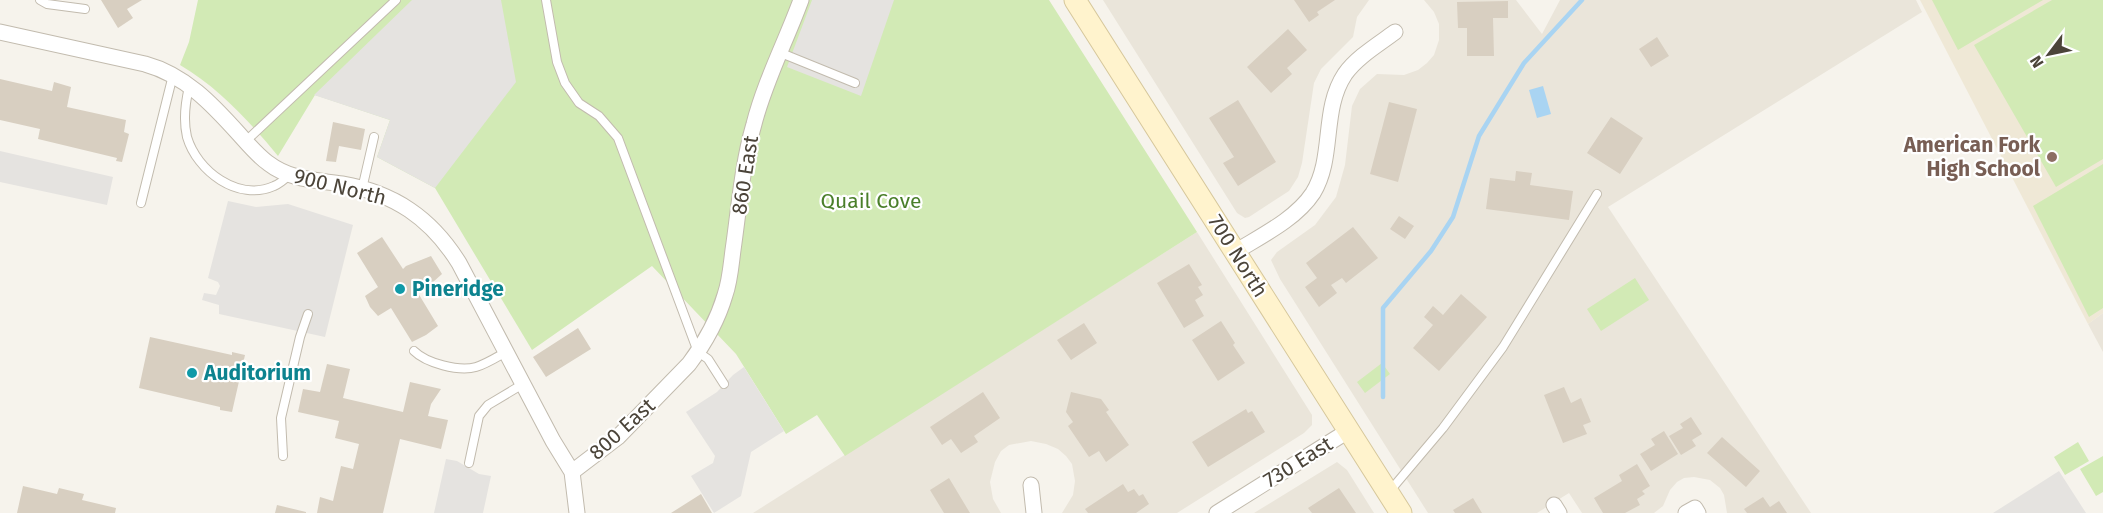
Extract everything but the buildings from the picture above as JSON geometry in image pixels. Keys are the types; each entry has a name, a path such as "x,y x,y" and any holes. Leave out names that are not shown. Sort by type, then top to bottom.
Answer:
{"street":[{"name":"860 East","path":"698,352 726,295 753,125 801,0"},
{"name":"700 North","path":"1075,0 1401,513"},
{"name":"900 North","path":"0,32 145,64 173,75 212,103 268,164 289,175 362,189 387,197 407,208 437,232 459,263 572,472"},
{"path":"1235,252 1288,217 1312,194 1323,168 1331,110 1336,92 1346,72 1395,32"},
{"name":"800 East","path":"577,513 578,503 572,472 618,437 698,352"},
{"name":"730 East","path":"1217,513 1348,430"},
{"path":"1031,485 1034,513"}],"lane":[{"path":"40,0 47,4 85,9"},
{"path":"246,141 396,0"},
{"path":"546,0 557,62 565,83 579,103 599,116 618,138 698,352 708,359 724,384"},
{"path":"781,53 855,83"},
{"path":"141,203 173,75"},
{"path":"189,85 184,120 187,137 194,153 206,169 220,180 245,190 259,190 274,186 289,175"},
{"path":"362,189 374,136"},
{"path":"1388,493 1443,428 1503,347 1597,194"},
{"path":"283,456 281,417 300,337 308,314"},
{"path":"414,351 421,358 434,363 464,368 476,367 506,352"},
{"path":"469,463 479,416 489,405 523,384"}],"shaded area":[{"path":"412,0 501,0 516,82 435,188 377,157 390,120 314,95"},
{"path":"812,0 894,0 861,96 787,67"},
{"path":"1103,0 1369,0 1357,17 1353,37 1321,69 1314,83 1302,163 1298,177 1289,191 1249,217 1245,218 1237,213"},
{"path":"1424,0 1516,0 1542,34 1560,0 1916,0 1922,12 1608,207 1811,513 1727,513 1724,495 1720,488 1710,480 1694,477 1684,478 1677,482 1670,490 1663,506 1654,513 1582,513 1569,493 1537,513 1428,513 1280,279 1271,260 1277,252 1315,225 1336,197 1345,165 1352,106 1360,89 1377,74 1404,75 1418,70 1434,55 1439,40 1439,24 1434,12"},
{"name":"American Fork High School","path":"1920,0 2103,0 2103,313 2088,324"},
{"path":"0,151 113,177 107,205 0,182"},
{"path":"228,201 256,207 288,204 353,225 325,337 219,314 219,305 202,300 204,293 216,295 220,286 218,282 208,278"},
{"path":"1197,232 1312,415 1312,425 1304,433 1177,513 1062,513 1073,495 1075,481 1072,464 1058,449 1031,441 1009,445 1001,451 995,462 990,482 993,499 1001,513 753,513"},
{"path":"2103,313 2103,352 2088,324"},
{"path":"744,367 784,431 751,452 741,496 714,513 691,476 713,463 715,456 686,412 717,392"},
{"path":"446,459 457,461 479,474 491,476 483,513 434,513"},
{"path":"1337,462 1347,470 1374,513 1254,513"},
{"path":"2059,471 2086,513 1993,513"}],"green space":[{"name":"Quail Cove","path":"198,0 1049,0 1197,232 845,456 817,415 786,434 736,354 652,266 532,350 435,188 377,157 390,120 315,95 278,156 233,106 208,84 180,65 189,42"},
{"path":"1932,0 2043,0 1958,50"},
{"path":"2052,0 2103,0 2103,159 2056,187 1974,45"},
{"path":"2103,164 2103,308 2089,317 2033,206"},
{"path":"1635,278 1649,300 1601,331 1587,309"},
{"path":"1382,363 1390,374 1365,393 1357,382"},
{"path":"2078,442 2089,461 2065,475 2054,457"},
{"path":"2103,456 2103,492 2096,496 2080,469"}],"water":[{"path":"1543,86 1551,114 1537,118 1529,90"}],"waterway":[{"path":"1383,397 1383,308 1431,251 1453,217 1479,136 1524,63 1582,0"}],"place":[{"name":"American Fork High School","path":"2052,157"},
{"name":"Pineridge","path":"400,289"},
{"name":"Auditorium","path":"192,373"}]}
